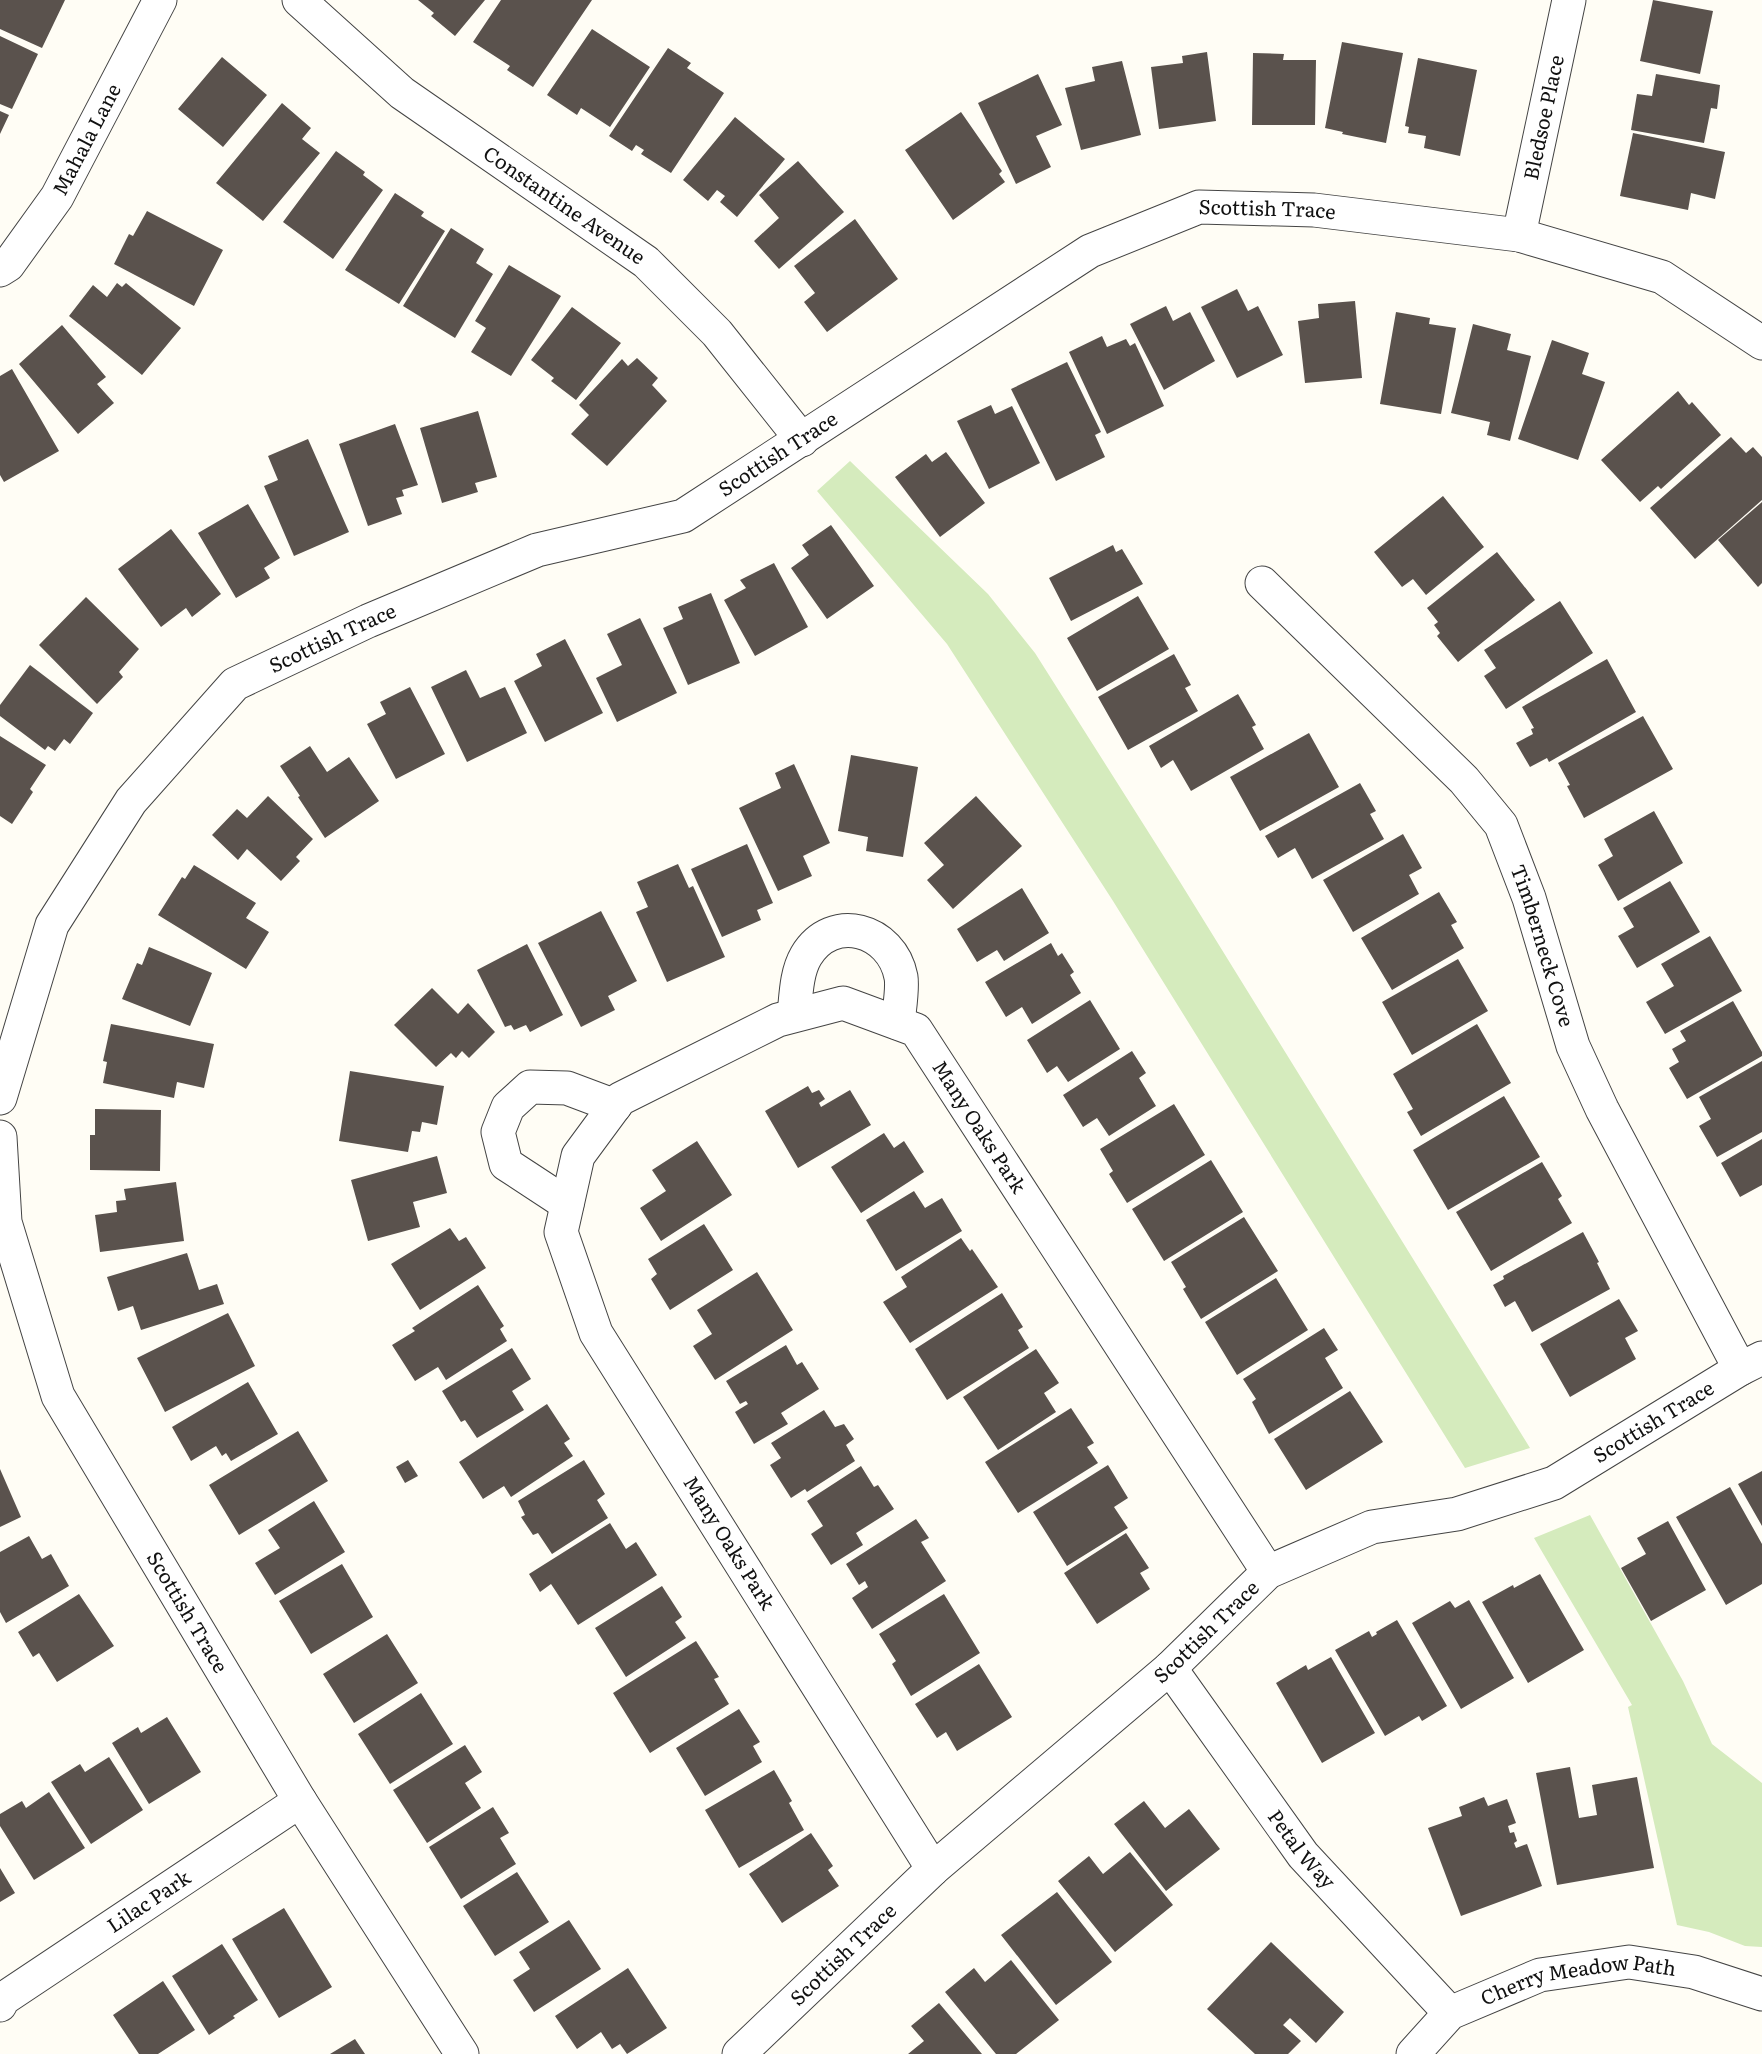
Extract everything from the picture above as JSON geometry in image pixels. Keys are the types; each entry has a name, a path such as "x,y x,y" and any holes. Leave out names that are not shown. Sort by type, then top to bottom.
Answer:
{"street":[{"name":"Mahala Lane","path":"0,270 8,264 57,197 160,0"},
{"name":"Constantine Avenue","path":"299,0 402,93 646,262 717,333 802,440"},
{"name":"Bledsoe Place","path":"1519,235 1569,0"},
{"name":"Scottish Trace","path":"0,1098 52,925 131,801 235,684 368,621 537,550 683,516 1090,251 1199,207 1314,210 1519,235 1662,277 1762,343"},
{"name":"Timberneck Cove","path":"1262,583 1464,780 1501,825 1529,898 1573,1046 1602,1109 1751,1363"},
{"path":"794,1015 798,981 805,957 821,938 843,930 870,934 889,949 901,978 898,1023"},
{"name":"Many Oaks Park","path":"933,1869 596,1332 561,1232 578,1156 620,1099 767,1025 794,1015 843,1004 916,1030 1268,1572"},
{"path":"567,1204 506,1164 498,1132 508,1107 530,1087 567,1088 615,1106"},
{"name":"Scottish Trace","path":"0,1137 5,1222 58,1396 300,1802 462,2054"},
{"name":"Scottish Trace","path":"739,2054 933,1869 1170,1668 1268,1572 1372,1527 1457,1514 1554,1483 1751,1363"},
{"name":"Petal Way","path":"1170,1668 1303,1855 1450,2013"},
{"name":"Lilac Park","path":"0,2005 3,1999 300,1802"},
{"name":"Cherry Meadow Path","path":"1413,2054 1450,2013 1540,1975 1629,1962 1694,1971 1762,1994"}],"green space":[{"path":"850,461 988,594 1035,653 1180,882 1530,1448 1465,1468 1113,901 947,644 817,491"},
{"path":"1590,1515 1683,1681 1712,1744 1762,1783 1762,1947 1745,1946 1709,1932 1677,1925 1628,1707 1632,1705 1534,1538"}],"building":[{"path":"0,0 65,0 42,48 0,29"},
{"path":"418,0 485,0 455,36 431,16 434,13"},
{"path":"501,0 592,0 533,87 507,70 510,66 473,42"},
{"path":"1653,0 1713,11 1700,74 1640,61"},
{"path":"592,29 650,67 610,127 581,108 577,115 547,95"},
{"path":"0,36 38,54 12,109 0,104"},
{"path":"1342,42 1403,53 1386,143 1325,128"},
{"path":"668,48 691,63 687,68 724,93 671,173 641,154 644,150 636,145 632,151 609,136"},
{"path":"1207,52 1216,121 1159,129 1151,67 1183,63 1182,56"},
{"path":"1253,53 1284,54 1283,60 1316,60 1315,125 1252,125"},
{"path":"222,57 267,95 223,147 178,109"},
{"path":"1418,58 1477,70 1460,156 1424,148 1426,136 1408,133 1409,127 1405,126"},
{"path":"1122,61 1141,135 1081,150 1065,88 1095,81 1092,67"},
{"path":"1038,74 1062,125 1036,136 1051,167 1016,184 978,103"},
{"path":"1656,74 1720,85 1717,109 1711,108 1704,143 1631,130 1637,94 1652,96"},
{"path":"282,103 311,128 302,139 320,153 263,221 216,183"},
{"path":"0,111 9,115 0,134"},
{"path":"961,112 1002,171 999,174 1005,182 953,220 905,150"},
{"path":"735,117 785,159 737,217 720,202 725,196 717,190 708,201 683,180"},
{"path":"1633,133 1725,152 1715,199 1691,193 1688,210 1620,196"},
{"path":"336,151 365,172 363,175 383,190 333,259 283,222"},
{"path":"798,161 844,212 779,269 754,241 779,218 759,195"},
{"path":"395,193 424,212 421,216 445,231 399,304 345,270"},
{"path":"147,211 223,250 194,306 114,264 129,234 133,236"},
{"path":"855,219 898,279 827,332 804,302 815,293 794,266"},
{"path":"451,228 484,249 476,263 493,274 455,338 403,306"},
{"path":"509,265 561,296 511,376 471,352 486,328 475,321"},
{"path":"117,283 122,287 126,283 181,328 142,375 69,316 93,285 107,297"},
{"path":"1237,289 1248,311 1258,306 1283,355 1237,378 1201,307"},
{"path":"1355,301 1362,378 1305,383 1298,321 1319,318 1318,304"},
{"path":"1166,306 1173,321 1190,312 1215,361 1164,390 1130,324"},
{"path":"572,307 621,343 576,400 551,381 554,378 531,360"},
{"path":"1396,312 1430,318 1429,324 1456,328 1441,414 1380,404"},
{"path":"1473,324 1511,334 1507,350 1531,356 1510,441 1487,435 1490,422 1451,413"},
{"path":"62,325 106,377 97,384 114,403 78,434 19,364"},
{"path":"1102,336 1107,347 1126,339 1130,346 1135,343 1164,406 1107,434 1069,352"},
{"path":"1552,340 1589,353 1582,374 1605,382 1578,460 1518,439"},
{"path":"637,358 658,378 652,385 667,401 607,466 571,434 589,415 579,405 622,359 628,366"},
{"path":"1067,362 1101,432 1095,435 1105,457 1056,481 1011,389"},
{"path":"12,369 59,451 4,482 0,475 0,376"},
{"path":"1678,391 1689,405 1692,402 1721,435 1661,489 1658,486 1640,502 1601,460"},
{"path":"991,405 995,414 1012,406 1040,463 989,489 957,421"},
{"path":"478,411 497,477 475,483 478,492 442,503 420,428"},
{"path":"395,424 418,485 402,490 404,496 396,498 402,514 368,526 339,444"},
{"path":"1731,437 1746,453 1753,447 1762,457 1762,500 1695,559 1650,508"},
{"path":"308,439 349,532 294,556 264,486 278,480 268,456"},
{"path":"946,452 985,503 940,537 895,477 926,454 932,462"},
{"path":"1443,496 1484,547 1426,595 1413,579 1402,587 1374,552"},
{"path":"1762,502 1762,583 1758,587 1718,540"},
{"path":"248,504 280,558 264,568 270,578 236,598 198,533"},
{"path":"831,525 874,586 827,619 791,568 809,555 802,545"},
{"path":"171,529 221,594 192,617 186,608 161,627 118,569"},
{"path":"1113,545 1116,552 1122,549 1143,584 1071,621 1049,578"},
{"path":"1497,552 1535,600 1458,662 1437,636 1440,633 1434,625 1438,622 1427,608"},
{"path":"774,563 808,627 755,656 724,600 746,588 740,580"},
{"path":"711,593 740,663 688,685 663,628 683,619 678,607"},
{"path":"1138,596 1169,649 1097,691 1067,638"},
{"path":"86,597 139,649 119,672 123,677 97,704 39,645"},
{"path":"1560,601 1593,653 1506,709 1484,676 1496,668 1484,650"},
{"path":"640,618 677,693 617,722 596,678 622,665 607,634"},
{"path":"565,639 603,713 545,742 514,681 542,666 536,654"},
{"path":"1174,654 1191,685 1185,688 1198,711 1128,750 1098,697"},
{"path":"1607,659 1636,712 1549,762 1547,758 1530,767 1516,743 1533,734 1531,729 1534,728 1522,707"},
{"path":"30,665 93,713 70,744 64,739 55,751 48,746 45,750 0,716 0,705"},
{"path":"466,670 480,698 505,687 527,733 467,762 431,687"},
{"path":"410,687 445,754 396,779 367,724 386,714 380,702"},
{"path":"1238,694 1256,725 1252,727 1264,749 1191,791 1173,760 1161,768 1149,746"},
{"path":"1643,716 1673,769 1584,818 1558,763"},
{"path":"1309,733 1339,787 1260,831 1230,777"},
{"path":"0,736 46,765 30,789 33,792 12,824 0,816"},
{"path":"310,746 327,772 349,757 379,801 325,838 280,766"},
{"path":"851,755 918,767 903,857 866,851 868,837 838,831"},
{"path":"794,764 830,843 803,856 812,876 778,891 739,808 781,788 775,773"},
{"path":"1360,783 1376,811 1370,814 1384,839 1312,879 1295,848 1278,858 1265,836"},
{"path":"268,796 313,839 296,857 300,861 281,881 247,849 238,860 212,835 237,809 247,818"},
{"path":"976,796 1022,846 953,909 927,880 944,865 924,843"},
{"path":"1654,811 1683,863 1618,901 1598,865 1613,856 1604,839"},
{"path":"1403,834 1422,868 1409,875 1419,894 1353,932 1323,880"},
{"path":"747,844 773,903 757,910 761,920 722,937 691,869"},
{"path":"678,864 689,888 693,886 725,957 667,982 636,912 648,907 637,882"},
{"path":"194,865 256,903 246,918 269,932 246,969 158,915 182,877 185,879"},
{"path":"1670,881 1700,932 1637,968 1618,936 1634,927 1623,908"},
{"path":"1022,888 1049,933 1004,961 997,950 977,962 957,929"},
{"path":"1439,892 1457,922 1451,925 1464,948 1392,990 1361,938"},
{"path":"601,911 637,981 608,996 615,1010 581,1027 538,943"},
{"path":"1710,936 1742,991 1665,1034 1646,1002 1674,986 1661,964"},
{"path":"1051,943 1058,956 1062,953 1074,972 1070,975 1081,993 1032,1024 1022,1007 1006,1017 985,982"},
{"path":"527,944 563,1015 530,1032 526,1025 514,1030 511,1025 505,1027 477,970"},
{"path":"149,947 212,973 190,1026 122,999 137,963 142,965"},
{"path":"1458,959 1488,1011 1412,1055 1382,1002"},
{"path":"432,988 458,1014 468,1003 495,1032 469,1058 462,1051 456,1058 451,1053 436,1067 394,1025"},
{"path":"1090,1000 1120,1049 1068,1082 1057,1066 1047,1073 1027,1040"},
{"path":"1733,1001 1762,1052 1762,1056 1687,1099 1669,1068 1679,1062 1672,1049 1686,1041 1680,1031"},
{"path":"111,1024 214,1044 204,1088 177,1082 174,1098 103,1083 107,1062 103,1061"},
{"path":"1477,1024 1511,1083 1421,1136 1407,1112 1413,1109 1393,1074"},
{"path":"1132,1051 1146,1073 1139,1078 1156,1106 1109,1136 1097,1118 1083,1127 1063,1095"},
{"path":"1762,1061 1762,1132 1717,1157 1699,1126 1711,1119 1699,1097"},
{"path":"350,1071 444,1086 437,1125 422,1122 420,1132 412,1131 408,1152 339,1141"},
{"path":"808,1086 812,1093 819,1090 825,1099 819,1103 821,1107 850,1090 871,1125 798,1168 765,1111"},
{"path":"1504,1096 1540,1157 1448,1210 1413,1150"},
{"path":"1174,1104 1205,1155 1127,1203 1109,1174 1113,1171 1100,1149"},
{"path":"95,1109 161,1110 160,1171 90,1170 90,1135 95,1135"},
{"path":"884,1133 894,1148 904,1141 924,1172 861,1213 831,1167"},
{"path":"1762,1139 1762,1185 1740,1197 1721,1163"},
{"path":"697,1141 732,1195 661,1241 640,1208 666,1191 652,1170"},
{"path":"437,1156 447,1193 413,1202 420,1227 368,1241 351,1180"},
{"path":"1211,1160 1243,1212 1164,1261 1132,1209"},
{"path":"1542,1162 1562,1196 1558,1199 1572,1223 1491,1271 1456,1212"},
{"path":"176,1182 184,1241 100,1252 95,1215 117,1212 116,1201 126,1200 124,1189"},
{"path":"914,1191 925,1208 942,1198 962,1231 896,1271 866,1220"},
{"path":"1244,1217 1278,1271 1201,1319 1183,1289 1186,1287 1171,1262"},
{"path":"704,1224 733,1270 670,1310 651,1279 657,1274 648,1259"},
{"path":"450,1228 459,1241 466,1237 486,1268 420,1310 391,1264"},
{"path":"1583,1232 1610,1289 1532,1332 1515,1301 1505,1307 1493,1285 1504,1279 1503,1276"},
{"path":"961,1238 970,1251 972,1249 998,1287 910,1343 883,1302 907,1287 901,1277"},
{"path":"187,1253 199,1290 217,1284 224,1304 141,1330 133,1306 118,1311 107,1277"},
{"path":"757,1272 793,1330 715,1380 693,1346 712,1334 697,1310"},
{"path":"1276,1278 1308,1330 1237,1375 1205,1322"},
{"path":"478,1285 504,1326 500,1329 507,1341 446,1380 438,1367 415,1381 392,1345 415,1331 412,1328"},
{"path":"1002,1293 1023,1327 1018,1330 1029,1348 947,1400 915,1349"},
{"path":"1619,1299 1638,1331 1625,1338 1636,1359 1570,1397 1540,1344"},
{"path":"228,1313 255,1366 165,1412 137,1358"},
{"path":"1324,1328 1338,1350 1325,1358 1343,1388 1269,1434 1252,1402 1256,1399 1243,1379"},
{"path":"786,1345 797,1365 802,1362 819,1389 781,1413 788,1424 754,1444 735,1412 748,1404 746,1401 740,1404 726,1381"},
{"path":"512,1348 531,1379 512,1391 524,1410 477,1438 465,1420 461,1422 442,1391"},
{"path":"1036,1349 1059,1383 1044,1393 1056,1412 998,1450 963,1397"},
{"path":"248,1382 278,1434 231,1461 226,1453 222,1456 216,1446 191,1461 172,1427"},
{"path":"1350,1391 1383,1442 1306,1490 1274,1439"},
{"path":"547,1404 570,1439 564,1443 573,1456 511,1497 504,1486 483,1499 459,1462"},
{"path":"1071,1408 1094,1443 1087,1447 1098,1463 1018,1513 985,1462"},
{"path":"824,1410 835,1427 844,1424 854,1439 846,1445 855,1461 807,1492 805,1489 791,1498 770,1465 781,1458 771,1443"},
{"path":"298,1431 328,1481 239,1535 209,1485"},
{"path":"408,1460 418,1476 405,1483 396,1467"},
{"path":"584,1460 605,1494 597,1500 608,1518 552,1554 538,1533 533,1535 521,1517 525,1515 518,1501"},
{"path":"1108,1465 1128,1498 1114,1507 1128,1528 1067,1566 1033,1512"},
{"path":"861,1466 874,1487 878,1485 894,1509 856,1533 863,1545 831,1565 811,1534 823,1526 807,1501"},
{"path":"0,1469 21,1517 0,1527"},
{"path":"1762,1471 1762,1526 1738,1484"},
{"path":"1730,1487 1762,1544 1762,1584 1726,1605 1676,1517"},
{"path":"314,1501 345,1552 275,1595 255,1563 280,1548 268,1530"},
{"path":"916,1519 929,1538 921,1542 946,1581 872,1629 852,1598 868,1587 865,1581 859,1585 846,1564"},
{"path":"1668,1521 1706,1590 1651,1621 1621,1568 1646,1554 1637,1538"},
{"path":"610,1523 626,1549 636,1542 657,1575 578,1625 551,1584 540,1592 529,1574"},
{"path":"1126,1533 1149,1568 1140,1573 1150,1589 1097,1624 1064,1573"},
{"path":"29,1536 42,1559 51,1554 69,1586 6,1623 0,1612 0,1552"},
{"path":"342,1564 373,1617 311,1654 279,1601"},
{"path":"1540,1574 1584,1650 1528,1683 1482,1602 1513,1585 1514,1588"},
{"path":"662,1586 682,1617 675,1622 686,1638 626,1677 595,1628"},
{"path":"79,1594 114,1646 57,1682 39,1653 33,1657 18,1632"},
{"path":"944,1594 980,1653 911,1696 892,1664 896,1661 879,1634"},
{"path":"1469,1600 1514,1678 1461,1709 1412,1623 1450,1601 1455,1608"},
{"path":"1397,1620 1447,1706 1422,1721 1419,1716 1385,1736 1335,1650 1369,1631 1372,1637 1377,1634 1376,1632"},
{"path":"387,1634 418,1683 354,1723 323,1674"},
{"path":"696,1641 719,1677 714,1679 729,1704 650,1753 613,1693"},
{"path":"1331,1657 1375,1733 1322,1763 1276,1683 1306,1665 1308,1670"},
{"path":"979,1664 1012,1717 957,1751 946,1732 937,1738 915,1704"},
{"path":"421,1693 453,1744 390,1784 358,1734"},
{"path":"739,1709 760,1742 753,1746 762,1762 705,1796 676,1748"},
{"path":"167,1717 201,1772 149,1804 112,1743 138,1727 141,1733"},
{"path":"465,1745 482,1772 465,1783 481,1808 427,1843 393,1790"},
{"path":"109,1757 143,1810 91,1844 51,1782 80,1764 85,1772"},
{"path":"1570,1767 1579,1818 1597,1815 1592,1785 1637,1777 1654,1868 1557,1885 1536,1773"},
{"path":"774,1770 792,1801 789,1803 804,1830 739,1868 705,1810"},
{"path":"49,1792 85,1848 34,1880 0,1826 0,1814 22,1801 26,1808"},
{"path":"1484,1797 1488,1806 1507,1799 1516,1823 1508,1826 1510,1833 1514,1832 1517,1841 1514,1843 1516,1848 1527,1844 1542,1886 1461,1916 1428,1828 1462,1816 1459,1807"},
{"path":"1144,1801 1165,1828 1189,1809 1220,1849 1166,1891 1114,1824"},
{"path":"493,1807 509,1833 500,1838 516,1864 461,1899 429,1847"},
{"path":"811,1833 833,1866 828,1870 839,1886 782,1923 749,1874"},
{"path":"1130,1852 1173,1905 1115,1952 1058,1881 1089,1856 1103,1874"},
{"path":"0,1868 15,1893 0,1902"},
{"path":"517,1872 549,1922 495,1956 463,1906"},
{"path":"1057,1892 1112,1962 1056,2005 1001,1935"},
{"path":"284,1908 332,1987 279,2018 232,1939"},
{"path":"569,1920 601,1969 534,2012 513,1980 530,1969 519,1952"},
{"path":"1271,1942 1344,2012 1316,2043 1290,2018 1283,2025 1301,2041 1288,2054 1255,2054 1207,2009"},
{"path":"222,1944 258,2000 209,2035 172,1976"},
{"path":"1011,1960 1059,2020 1016,2054 996,2054 945,1992 974,1968 985,1982"},
{"path":"628,1968 667,2028 627,2054 620,2044 612,2049 601,2032 577,2049 555,2016"},
{"path":"163,1981 195,2030 158,2054 139,2054 113,2015"},
{"path":"939,2003 982,2054 908,2054 924,2041 911,2026"},
{"path":"355,2039 365,2054 330,2054"}]}
